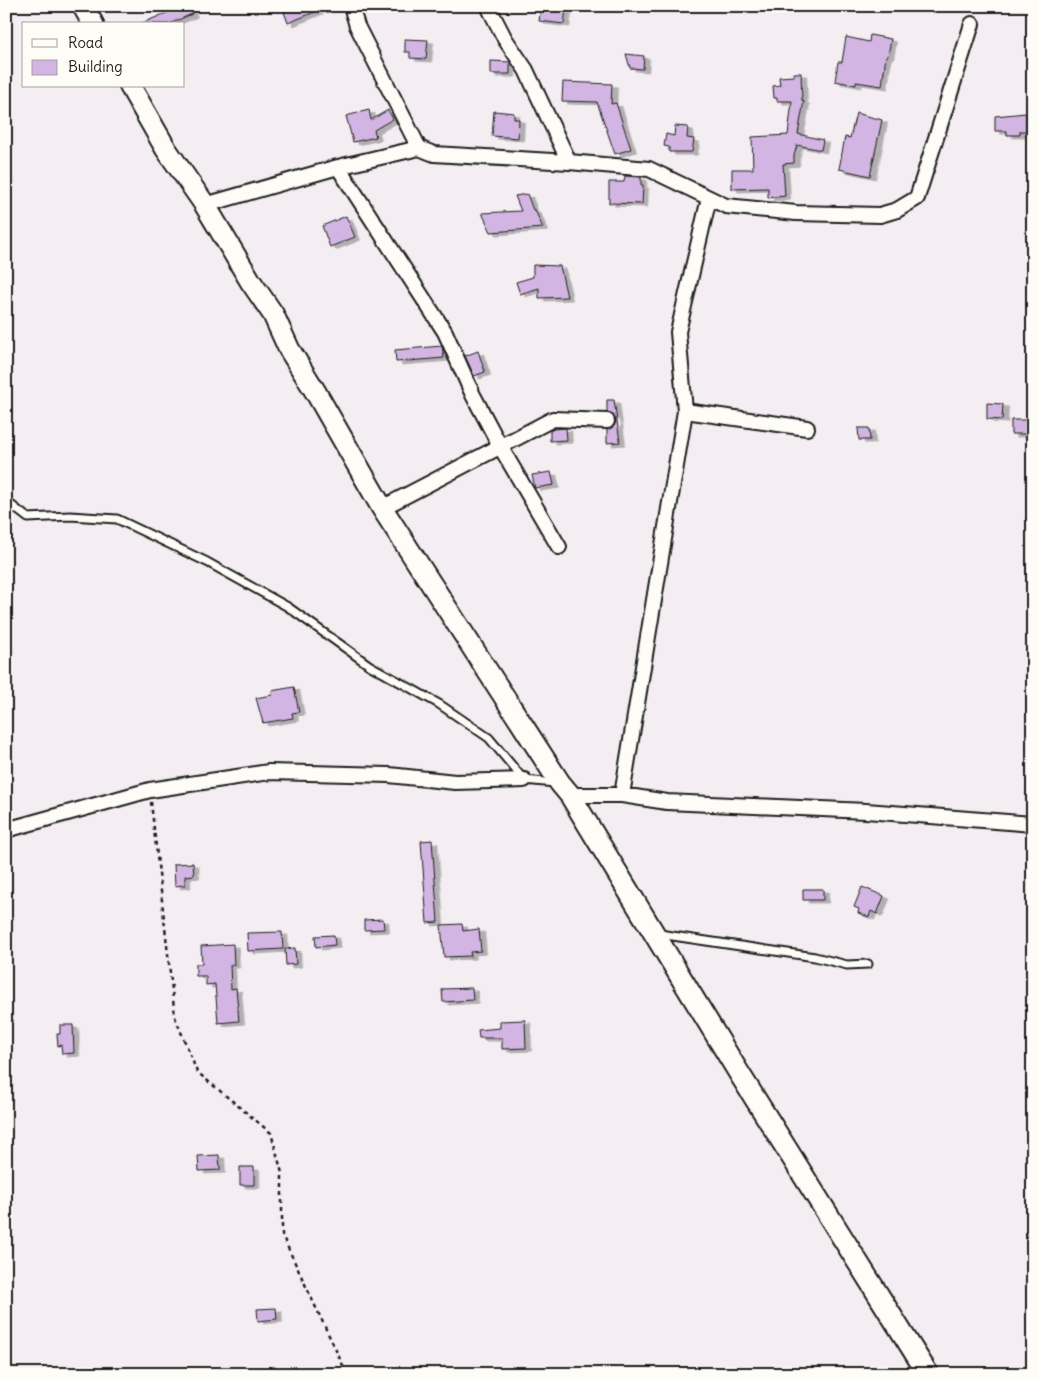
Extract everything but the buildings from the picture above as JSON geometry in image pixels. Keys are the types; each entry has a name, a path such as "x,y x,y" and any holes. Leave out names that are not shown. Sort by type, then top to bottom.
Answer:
{"main road":[{"path":"83,6 92,22"},
{"path":"131,88 166,149 205,205 251,282 273,314 289,349 382,508 565,789 739,1073 928,1374"}],"street":[{"path":"351,6 357,26 419,148"},
{"path":"488,6 505,39 526,70 569,162"},
{"path":"205,205 338,167 419,148 434,154 649,169 726,206 796,213 880,215 897,210 917,198 972,24"},
{"path":"338,167 445,332 473,396 559,547"},
{"path":"622,795 685,411 678,332 709,198"},
{"path":"685,411 807,428"},
{"path":"382,508 553,419 607,421"},
{"path":"6,830 150,790 269,772 388,775 456,782 524,780"},
{"path":"565,789 667,802 866,811 1033,824"}],"lane":[{"path":"6,502 28,518 70,516 117,518 207,562 288,607 369,665 439,704 489,738 524,780 565,789"},
{"path":"653,933 815,957 847,965 868,964"}],"path":[{"path":"150,790 175,1017 197,1072 271,1134 282,1173 282,1235 347,1374"}]}
